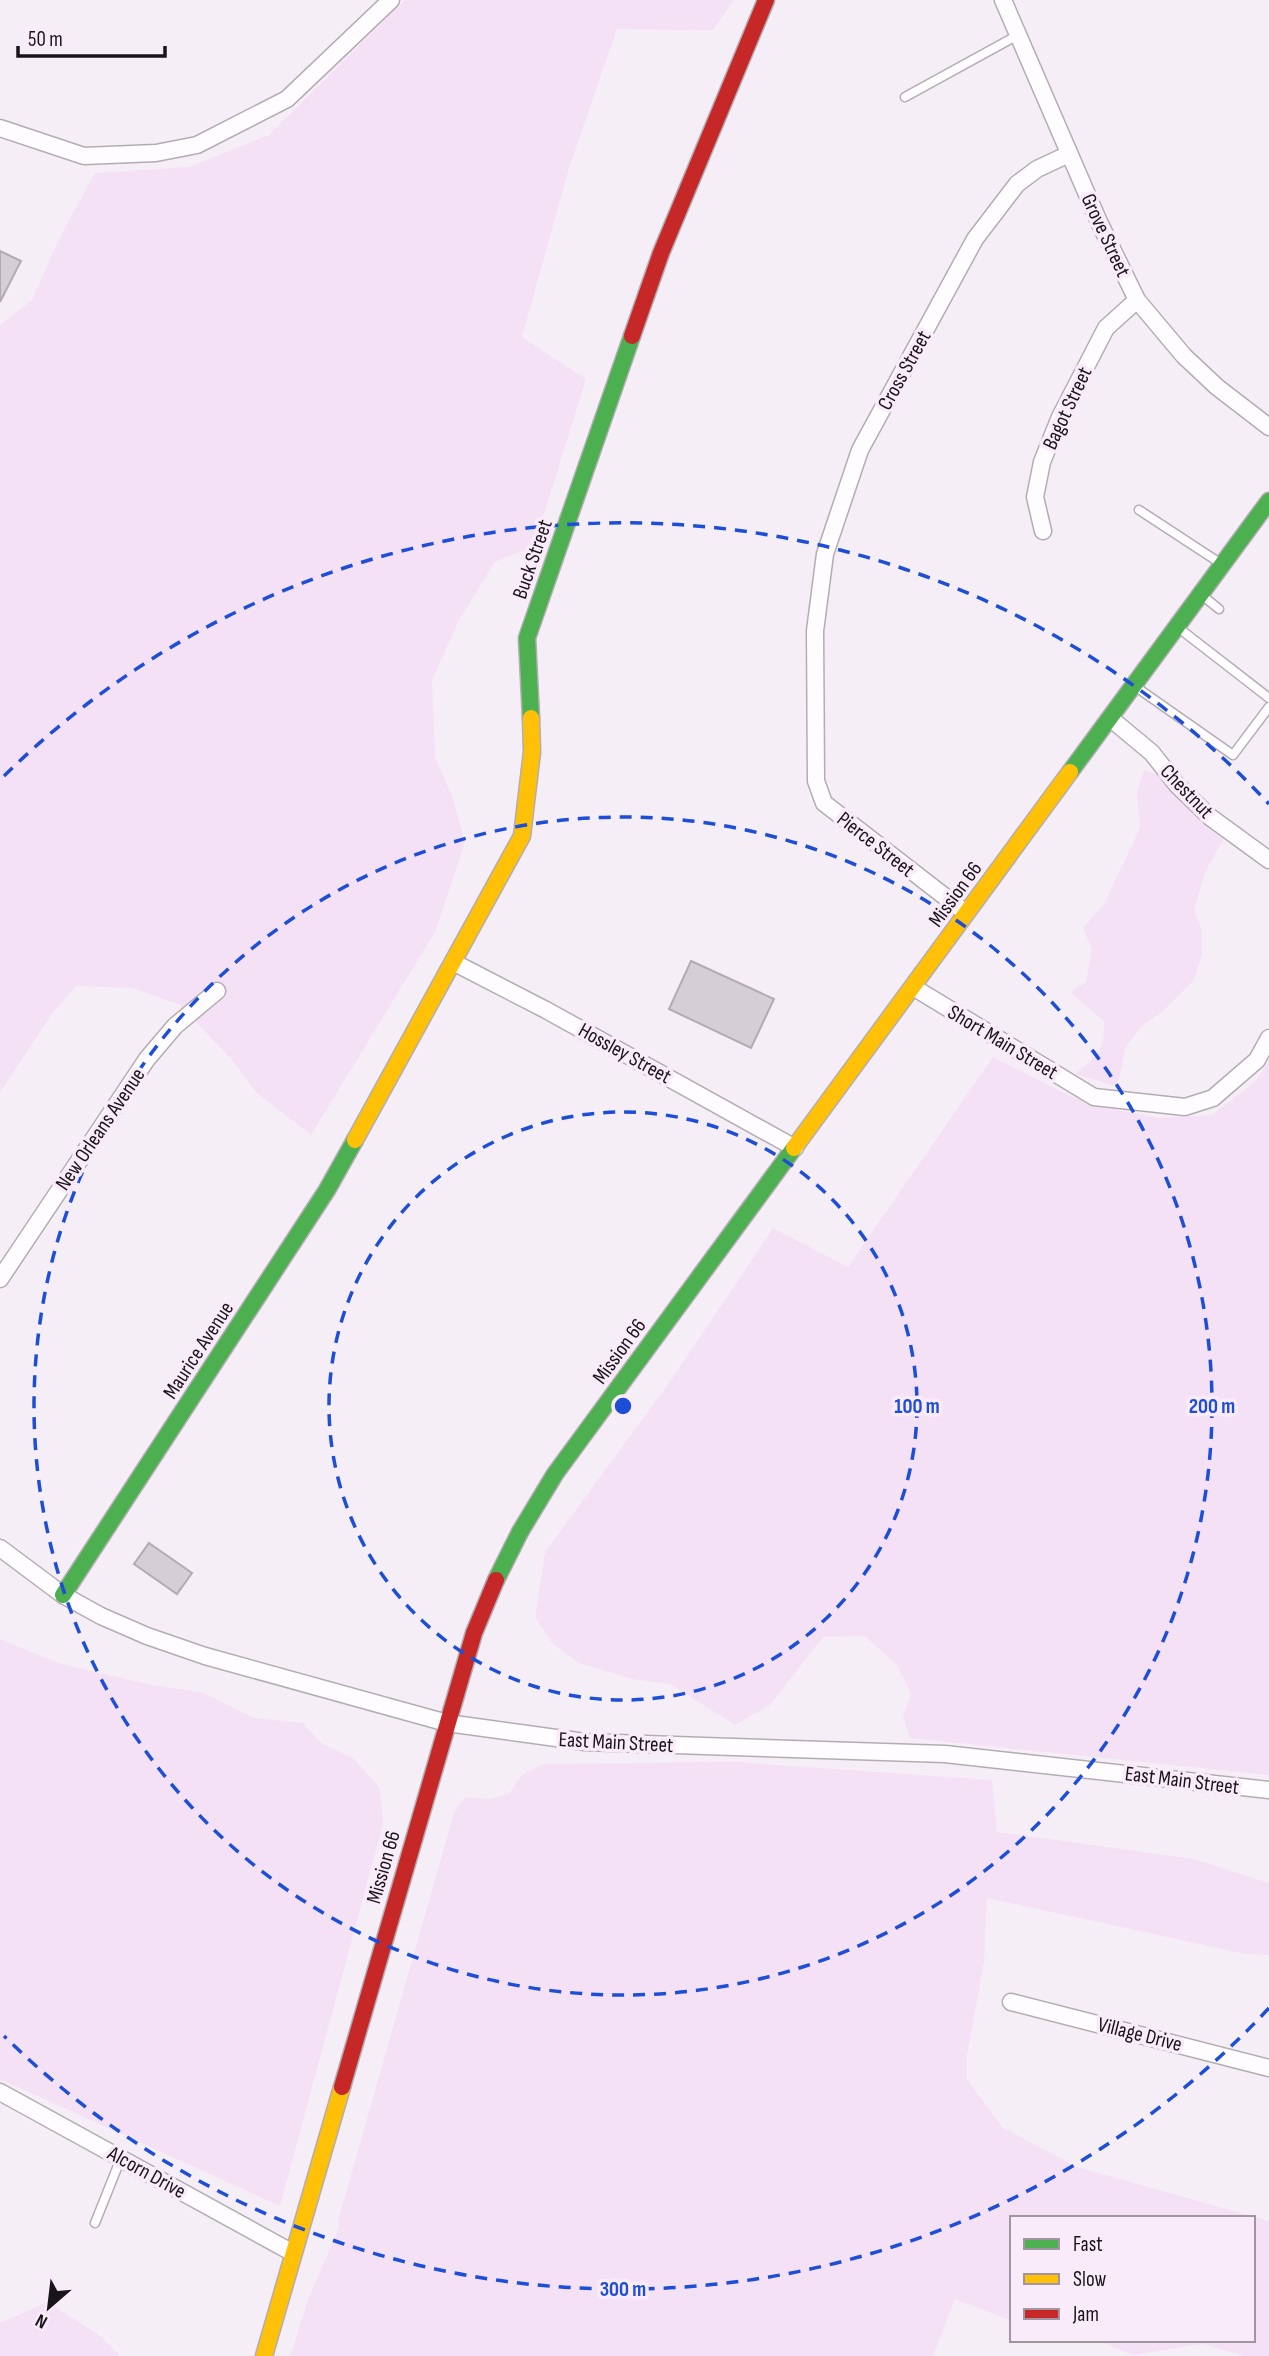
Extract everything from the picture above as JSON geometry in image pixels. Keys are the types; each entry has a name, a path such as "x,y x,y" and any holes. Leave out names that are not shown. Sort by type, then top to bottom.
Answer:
{"street":[{"path":"0,128 84,156 156,153 197,145 287,99 391,0"},
{"name":"Buck Street","path":"364,1125 522,836 532,752 527,638 661,253 766,0"},
{"name":"Grove Street","path":"1003,0 1069,154 1138,300 1184,356 1217,387 1269,427"},
{"name":"Cross Street","path":"815,631 825,554 860,450 975,239 1017,184 1037,169 1069,154"},
{"name":"Bagot Street","path":"1043,531 1035,497 1046,451 1060,417 1107,328 1122,311 1138,300"},
{"name":"Mission 66","path":"264,2356 474,1633 495,1580 535,1506 555,1474 1200,594 1267,509"},
{"name":"Pierce Street","path":"815,631 816,781 824,803 966,913"},
{"name":"Chestnut","path":"1110,718 1152,753 1177,785 1210,817 1269,860"},
{"name":"Hossley Street","path":"453,962 795,1147"},
{"name":"Short Main Street","path":"913,987 1094,1097 1185,1107 1213,1097 1257,1060 1269,1038"},
{"name":"New Orleans Avenue","path":"0,1279 147,1059 175,1026 216,991"},
{"name":"Maurice Avenue","path":"63,1595 327,1190 364,1125"},
{"name":"East Main Street","path":"0,1548 63,1595 101,1616 147,1636 194,1653 447,1723 585,1742 945,1754 1269,1790"},
{"name":"Village Drive","path":"1011,2002 1269,2068"},
{"name":"Alcorn Drive","path":"0,2092 293,2253"}],"lane":[{"path":"905,97 1018,35"},
{"path":"1139,510 1222,565"},
{"path":"1200,594 1219,608"},
{"path":"1176,627 1269,698"},
{"path":"1134,685 1233,755 1269,707"},
{"path":"95,2223 121,2158"}],"shaded area":[{"path":"405,0 734,0 713,30 617,29 569,168 522,337 586,379 534,546 495,562 459,620 432,680 435,757 452,796 465,842 435,932 311,1135 257,1093 231,1059 180,1005 133,988 76,986 51,1015 0,1093 0,325 32,300 60,237 95,173 189,167 269,135"},
{"path":"1144,770 1161,776 1193,814 1223,840 1205,872 1194,910 1202,930 1202,954 1194,980 1162,1012 1144,1024 1126,1046 1115,1086 1075,1074 1098,1052 1103,1040 1104,1021 1070,992 1086,982 1092,949 1083,928 1104,904 1140,828 1137,792"},
{"path":"993,1057 1075,1098 1102,1107 1158,1118 1212,1115 1255,1082 1269,1061 1269,1775 910,1738 903,1717 911,1693 896,1664 865,1636 823,1637 770,1705 735,1725 670,1684 632,1679 579,1663 552,1643 535,1617 545,1552 669,1383 773,1228 848,1267"},
{"path":"0,1639 58,1663 147,1684 204,1693 254,1718 303,1723 321,1743 353,1758 380,1788 383,1824 280,2206 0,2079"},
{"path":"735,1762 992,1780 997,1832 1194,1859 1269,1883 1269,1955 1245,1954 987,1898 984,1962 967,2055 967,2079 1002,2127 1077,2167 1251,2216 1010,2216 1010,2320 955,2299 933,2356 290,2356 308,2300 339,2228 338,2221 454,1813 465,1797 490,1799 509,1794 522,1775 543,1764"},
{"path":"1255,2217 1269,2221 1269,2356 1244,2356 1203,2344 1133,2355 1102,2342 1255,2342"},
{"path":"47,2302 99,2335 120,2356 0,2356 0,2323"}],"building":[{"path":"0,251 21,261 0,302"},
{"path":"691,961 774,999 751,1048 669,1009"},
{"path":"149,1543 192,1573 177,1594 134,1564"}],"traffic: fast":[{"path":"531,718 527,638 632,336"},
{"path":"1070,772 1269,501"},
{"path":"63,1595 327,1190 355,1140"},
{"path":"496,1580 520,1532 555,1474 794,1148"}],"traffic: slow":[{"path":"355,1140 522,836 532,752 531,718"},
{"path":"794,1148 1070,772"},
{"path":"264,2356 342,2087"}],"traffic: jam":[{"path":"632,336 661,253 766,0"},
{"path":"342,2087 474,1633 496,1580"}]}
